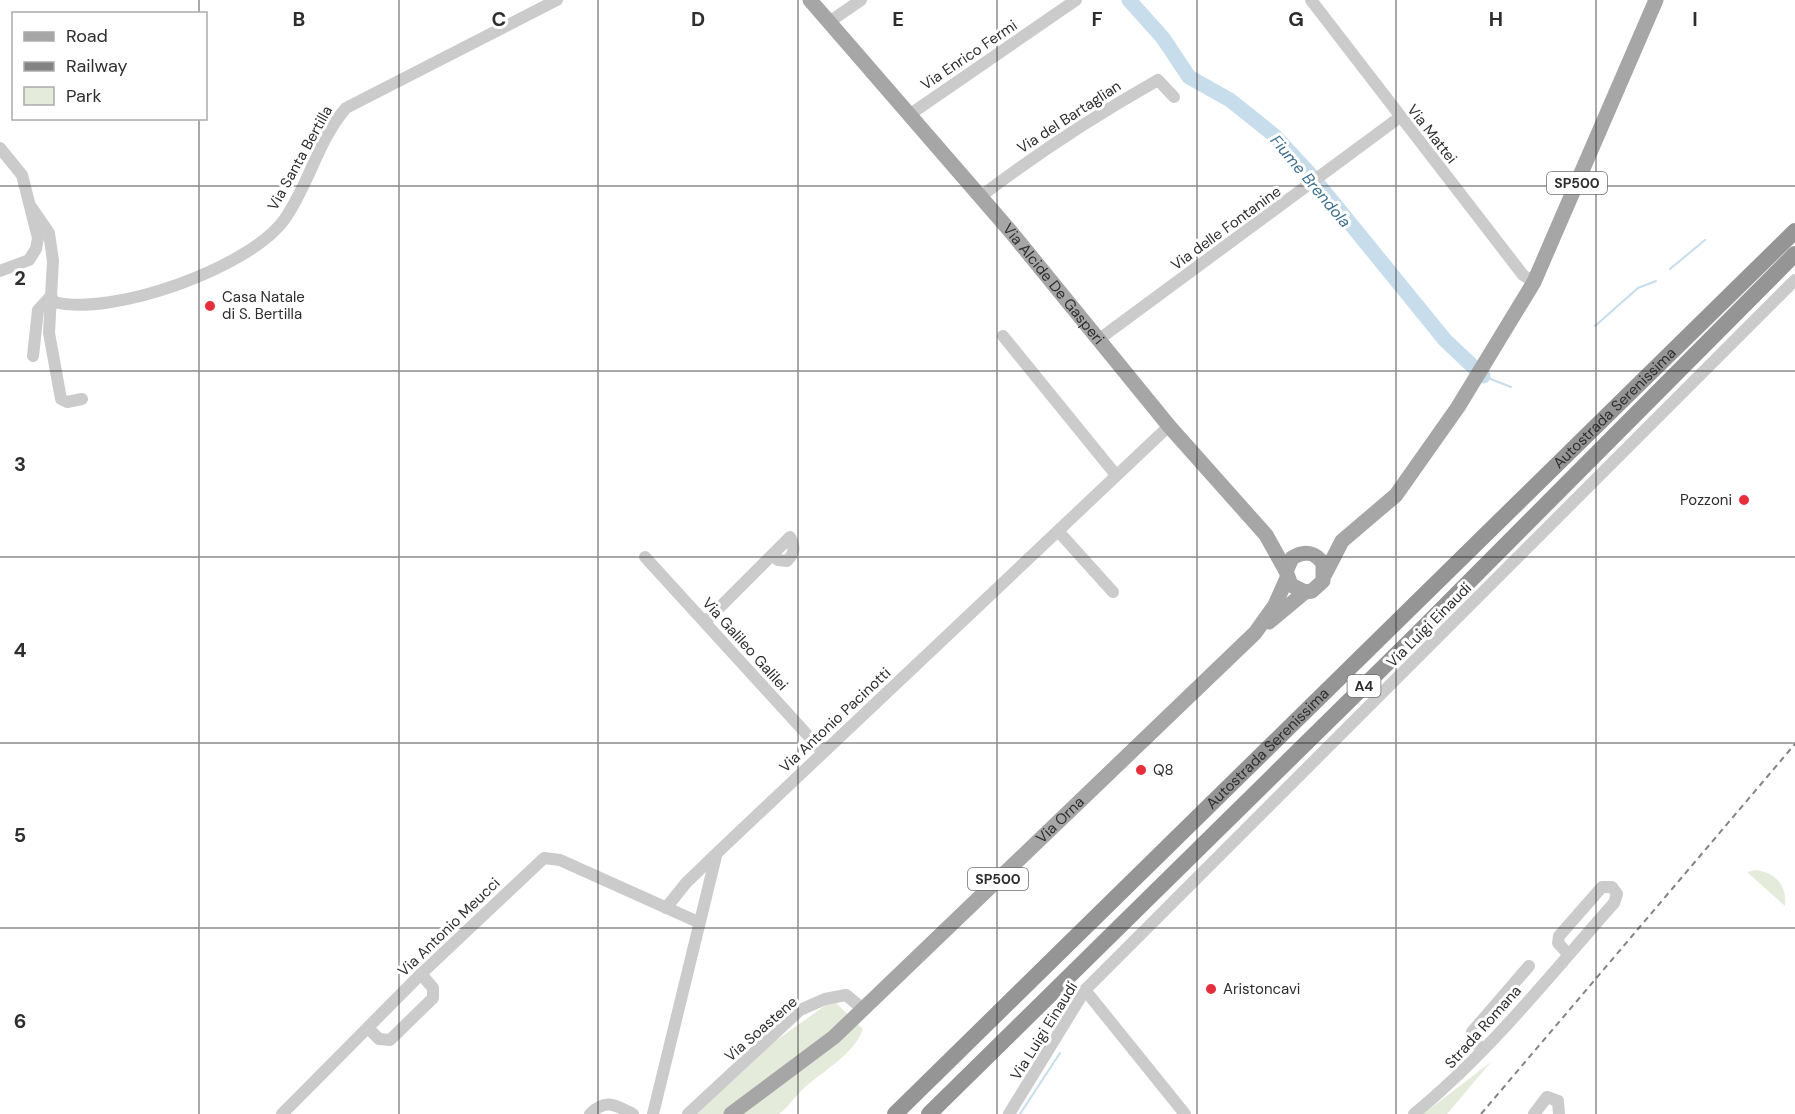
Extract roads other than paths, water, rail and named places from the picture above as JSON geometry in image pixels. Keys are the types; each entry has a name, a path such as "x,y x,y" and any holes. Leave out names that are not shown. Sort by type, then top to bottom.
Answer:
{"highway":[{"name":"Autostrada Serenissima","path":"895,1114 1795,231"},
{"name":"Autostrada Serenissima","path":"929,1114 1426,626 1795,255"}],"main road":[{"name":"Via Alcide De Gasperi","path":"810,0 980,197 1169,426 1270,542 1286,575"},
{"name":"SP500","path":"1286,575 1292,558 1342,541 1396,495 1471,386 1534,282 1656,0"},
{"name":"SP500","path":"1255,633 1305,592 1318,587 1342,541"},
{"path":"1270,542 1321,560 1325,574"},
{"path":"1286,575 1291,585 1305,592"},
{"name":"Via Orna","path":"731,1114 834,1037 1255,633 1275,606 1286,575"}],"street":[{"name":"Via Santa Bertilla","path":"51,296 54,302 80,305 145,294 185,282 235,261 261,244 284,221 308,181 336,119 345,108 556,0"},
{"path":"829,22 861,0"},
{"name":"Via Enrico Fermi","path":"909,115 1076,0"},
{"name":"Via Mattei","path":"1311,0 1523,275 1534,282"},
{"name":"Via del Bartaglian","path":"980,197 1027,162 1113,105 1158,80 1174,98"},
{"name":"Via delle Fontanine","path":"1098,340 1400,117"},
{"path":"0,148 22,175 38,238 36,249 29,260 18,267 0,271"},
{"path":"32,208 45,224 52,246 49,333 61,399 67,402 82,399"},
{"name":"Via Luigi Einaudi","path":"1010,1114 1085,990 1795,280"},
{"path":"33,356 38,310 51,296"},
{"path":"1003,336 1116,475"},
{"name":"Via Antonio Pacinotti","path":"677,895 717,853 1169,426"},
{"path":"1058,531 1113,592"},
{"path":"705,622 772,555"},
{"name":"Via Galileo Galilei","path":"645,557 823,752"},
{"path":"653,1114 698,922 717,853"},
{"name":"Via Antonio Meucci","path":"282,1114 421,974 544,858 560,860 698,922"},
{"name":"Strada Romana","path":"1414,1114 1452,1083 1614,903 1617,894 1612,887 1602,887 1559,936 1558,944 1568,954"},
{"path":"666,908 677,895 686,891 695,892 701,899 702,907"},
{"path":"1484,1049 1473,1041 1472,1032 1529,966"},
{"path":"368,1028 379,1039 390,1040 433,998 433,988 421,974"},
{"path":"1085,990 1185,1114"},
{"name":"Via Soastene","path":"688,1114 800,1011 825,999 846,995 863,1008"},
{"path":"1534,1114 1547,1097 1558,1101 1558,1114"},
{"path":"590,1114 603,1103 609,1102 633,1114"}],"waterway":[{"name":"Fiume Brendola","path":"1129,0 1163,38 1189,77 1230,100 1275,136 1310,174 1445,340 1483,376"},
{"path":"1670,269 1705,240"},
{"path":"1595,326 1638,288 1656,281"},
{"path":"1483,376 1511,387"},
{"path":"1020,1114 1060,1053"}],"railway":[{"path":"1481,1114 1795,744"}],"place":[{"name":"Casa Natale di S. Bertilla","path":"210,306"},
{"name":"Pozzoni","path":"1744,500"},
{"name":"Q8","path":"1141,770"},
{"name":"Aristoncavi","path":"1211,989"}]}
